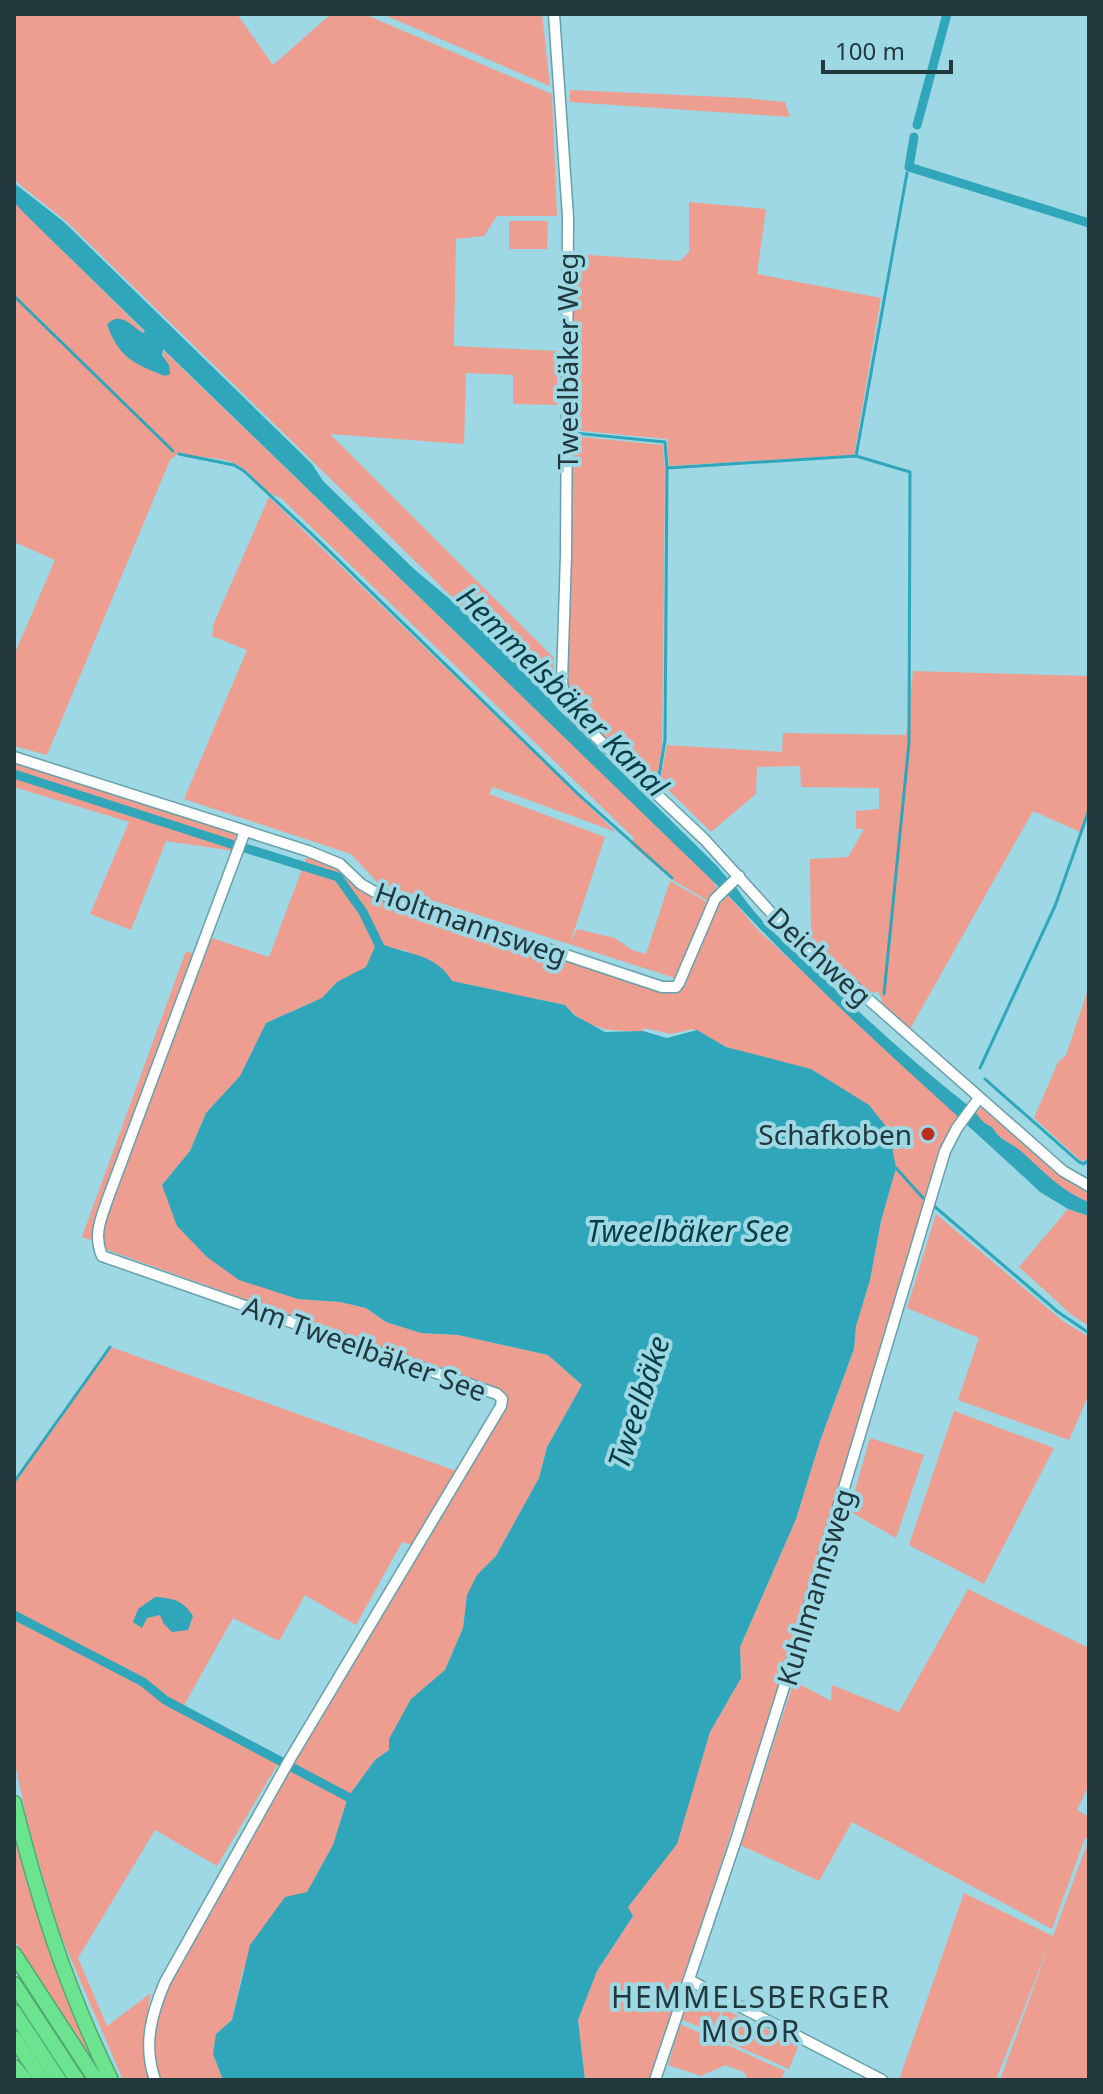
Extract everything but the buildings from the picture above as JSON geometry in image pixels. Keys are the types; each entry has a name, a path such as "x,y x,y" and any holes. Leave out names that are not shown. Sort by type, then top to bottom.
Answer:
{"highway":[{"path":"14,1803 61,1968 111,2080"},
{"path":"14,1954 96,2080"},
{"path":"14,1984 77,2080"},
{"path":"14,2012 59,2080"},
{"path":"14,2038 42,2080"},
{"path":"14,2067 25,2080"}],"street":[{"name":"Tweelbäker Weg","path":"554,14 568,217 562,680 569,707"},
{"name":"Deichweg","path":"569,707 573,715 739,876 774,916 977,1100 1063,1171 1087,1181"},
{"name":"Holtmannsweg","path":"14,757 325,857 340,864 373,891 662,987 676,987 679,983 715,899 739,876"},
{"name":"Am Tweelbäker See","path":"155,2080 148,2035 153,2010 165,1982 287,1764 501,1406 502,1399 497,1394 102,1256 96,1241 100,1221 245,831"},
{"name":"Kuhlmannsweg","path":"655,2080 793,1658 945,1151 977,1100"},
{"path":"689,1980 882,2080"}],"shaded area":[{"path":"14,14 237,14 273,65 331,14 364,14 552,94 557,216 497,216 484,236 456,239 454,346 557,351 557,405 513,404 513,375 466,373 464,444 330,434 554,658 554,693 67,222 14,180"},
{"path":"382,14 542,14 550,86"},
{"path":"570,90 785,102 790,117 570,102"},
{"path":"14,202 145,332 133,327 107,324 123,352 138,364 170,374 161,348 712,879 717,888 710,902 671,879 633,846 633,837 281,498 268,492 236,464 223,460 180,452 170,460 47,755 14,746 14,655 55,560 14,542"},
{"path":"689,202 766,209 757,274 881,298 854,455 669,466 667,439 572,430 574,254 680,261 689,252"},
{"path":"509,221 548,221 547,249 509,249"},
{"path":"572,436 663,445 662,748 656,785 571,703 568,687"},
{"path":"269,497 616,832 493,787 489,794 605,837 570,943 577,929 615,938 632,950 646,954 670,881 707,902 675,978 378,883 351,854 184,799 247,650 212,636 214,623"},
{"path":"913,671 1089,676 1089,806 1080,832 1033,811 910,1029 880,1003 882,1000 878,992 869,993 811,942 810,859 848,857 864,829 856,829 856,811 879,809 879,788 801,787 800,766 757,767 756,794 711,832 660,782 667,745 782,752 783,733 906,735"},
{"path":"14,762 234,831 234,851 166,841 131,930 90,914 129,822 14,787"},
{"path":"307,856 337,866 370,894 399,906 674,994 683,988 716,908 728,895 759,931 959,1116 951,1127 928,1188 895,1307 788,1656 651,2080 585,2080 578,2020 597,1971 633,1916 627,1907 697,1775 710,1732 741,1678 740,1647 796,1519 820,1441 854,1350 856,1326 896,1168 758,1057 726,1047 693,1029 671,1034 644,1028 643,1031 631,1031 600,1028 582,1020 565,1005 452,981 405,950 391,949 377,942 367,967 337,982 322,998 266,1023 240,1076 206,1113 190,1151 162,1185 298,1299 340,1302 366,1308 386,1322 421,1333 458,1335 548,1355 582,1385 547,1447 539,1478 496,1556 478,1575 467,1595 463,1628 445,1670 411,1699 389,1750 375,1760 348,1797 333,1845 307,1893 243,1969 232,2020 216,2034 213,2054 223,2080 159,2080 153,2055 154,2031 168,1984 313,1728 506,1405 500,1391 105,1249 98,1240 209,937 269,957"},
{"path":"186,951 196,955 91,1240 82,1237"},
{"path":"1089,987 1089,1156 1081,1161 1034,1118 1058,1062 1066,1055"},
{"path":"983,1107 1049,1164 1089,1191 1089,1202 1055,1183 992,1127 979,1120 975,1112"},
{"path":"1068,1209 1089,1216 1089,1326 1072,1315 1019,1267"},
{"path":"936,1214 1064,1322 1089,1337 1089,1394 1069,1440 958,1400 979,1338 907,1308"},
{"path":"111,1347 459,1472 412,1545 402,1542 356,1625 305,1595 279,1641 233,1618 183,1707 149,1683 146,1687 163,1703 279,1762 217,1866 155,1830 78,1958 107,2026 151,1993 143,2036 150,2080 123,2080 59,1931 30,1832 14,1760 14,1483"},
{"path":"954,1411 1054,1448 984,1584 909,1545"},
{"path":"870,1438 924,1455 896,1538 849,1511"},
{"path":"968,1589 1089,1648 1089,1785 1077,1810 1089,1817 1089,1839 1085,1838 1052,1929 852,1822 819,1881 740,1845 794,1681 831,1701 832,1685 899,1712"},
{"path":"14,1822 106,2080 14,1940"},
{"path":"1089,1839 1089,2080 1000,2080 1052,1937 996,2080 899,2080 964,1893 1053,1936"},
{"path":"691,1990 724,2005 712,2032 680,2019"},
{"path":"724,2009 799,2044 789,2069 712,2035"},
{"path":"680,2024 785,2071 781,2080 748,2080 744,2072 725,2065 701,2076 668,2065"}],"water":[{"path":"14,183 64,222 312,464 323,481 538,685 559,710 716,865 729,880 721,889 163,349 162,355 169,365 170,374 165,376 128,358 116,344 107,324 121,319 143,333 145,331 14,202"},
{"path":"736,887 753,911 774,932 930,1075 1053,1180 1089,1202 1089,1216 1068,1209 1040,1192 881,1046 728,895"},
{"name":"Tweelbäker See","path":"377,942 428,959 452,981 565,1005 574,1015 605,1032 643,1031 667,1038 697,1030 726,1047 811,1069 869,1105 889,1130 896,1168 856,1326 854,1349 820,1441 796,1519 740,1647 741,1678 710,1732 677,1844 628,1907 633,1916 597,1971 578,2020 585,2080 223,2080 213,2054 216,2034 232,2020 250,1945 285,1897 307,1892 333,1845 348,1797 375,1760 389,1750 389,1739 411,1699 445,1670 463,1628 467,1595 477,1575 496,1556 539,1478 547,1447 582,1385 548,1355 458,1335 421,1333 386,1322 366,1308 340,1302 298,1299 239,1280 207,1257 177,1226 162,1185 190,1151 206,1113 240,1076 266,1023 322,998 337,982 366,967"},
{"path":"155,1597 172,1599 185,1606 193,1616 188,1630 172,1632 160,1615 147,1618 142,1628 133,1622 138,1609"}],"waterway":[{"path":"917,125 947,14"},
{"path":"914,137 909,167 1089,223"},
{"path":"856,456 907,173"},
{"path":"14,296 173,451"},
{"path":"574,433 665,442 667,468"},
{"path":"179,454 234,465 244,471 578,794 672,878"},
{"name":"Hemmelsbäker Kanal","path":"659,776 665,740 667,468 856,456 910,472 909,743 884,994"},
{"path":"14,774 231,844"},
{"path":"980,1068 1055,906 1089,810"},
{"path":"245,848 338,877 363,912 382,951"},
{"path":"985,1079 1079,1162 1084,1164 1089,1159"},
{"path":"896,1168 923,1198"},
{"path":"934,1206 1058,1312 1089,1333"},
{"path":"14,1482 110,1347"},
{"path":"14,1615 143,1682 165,1700 348,1797"}],"place":[{"name":"Schafkoben","path":"928,1134"}],"district":[{"name":"HEMMELSBERGER MOOR","path":"751,2013"}],"water label":[{"name":"Tweelbäke","path":"638,1402"}]}
